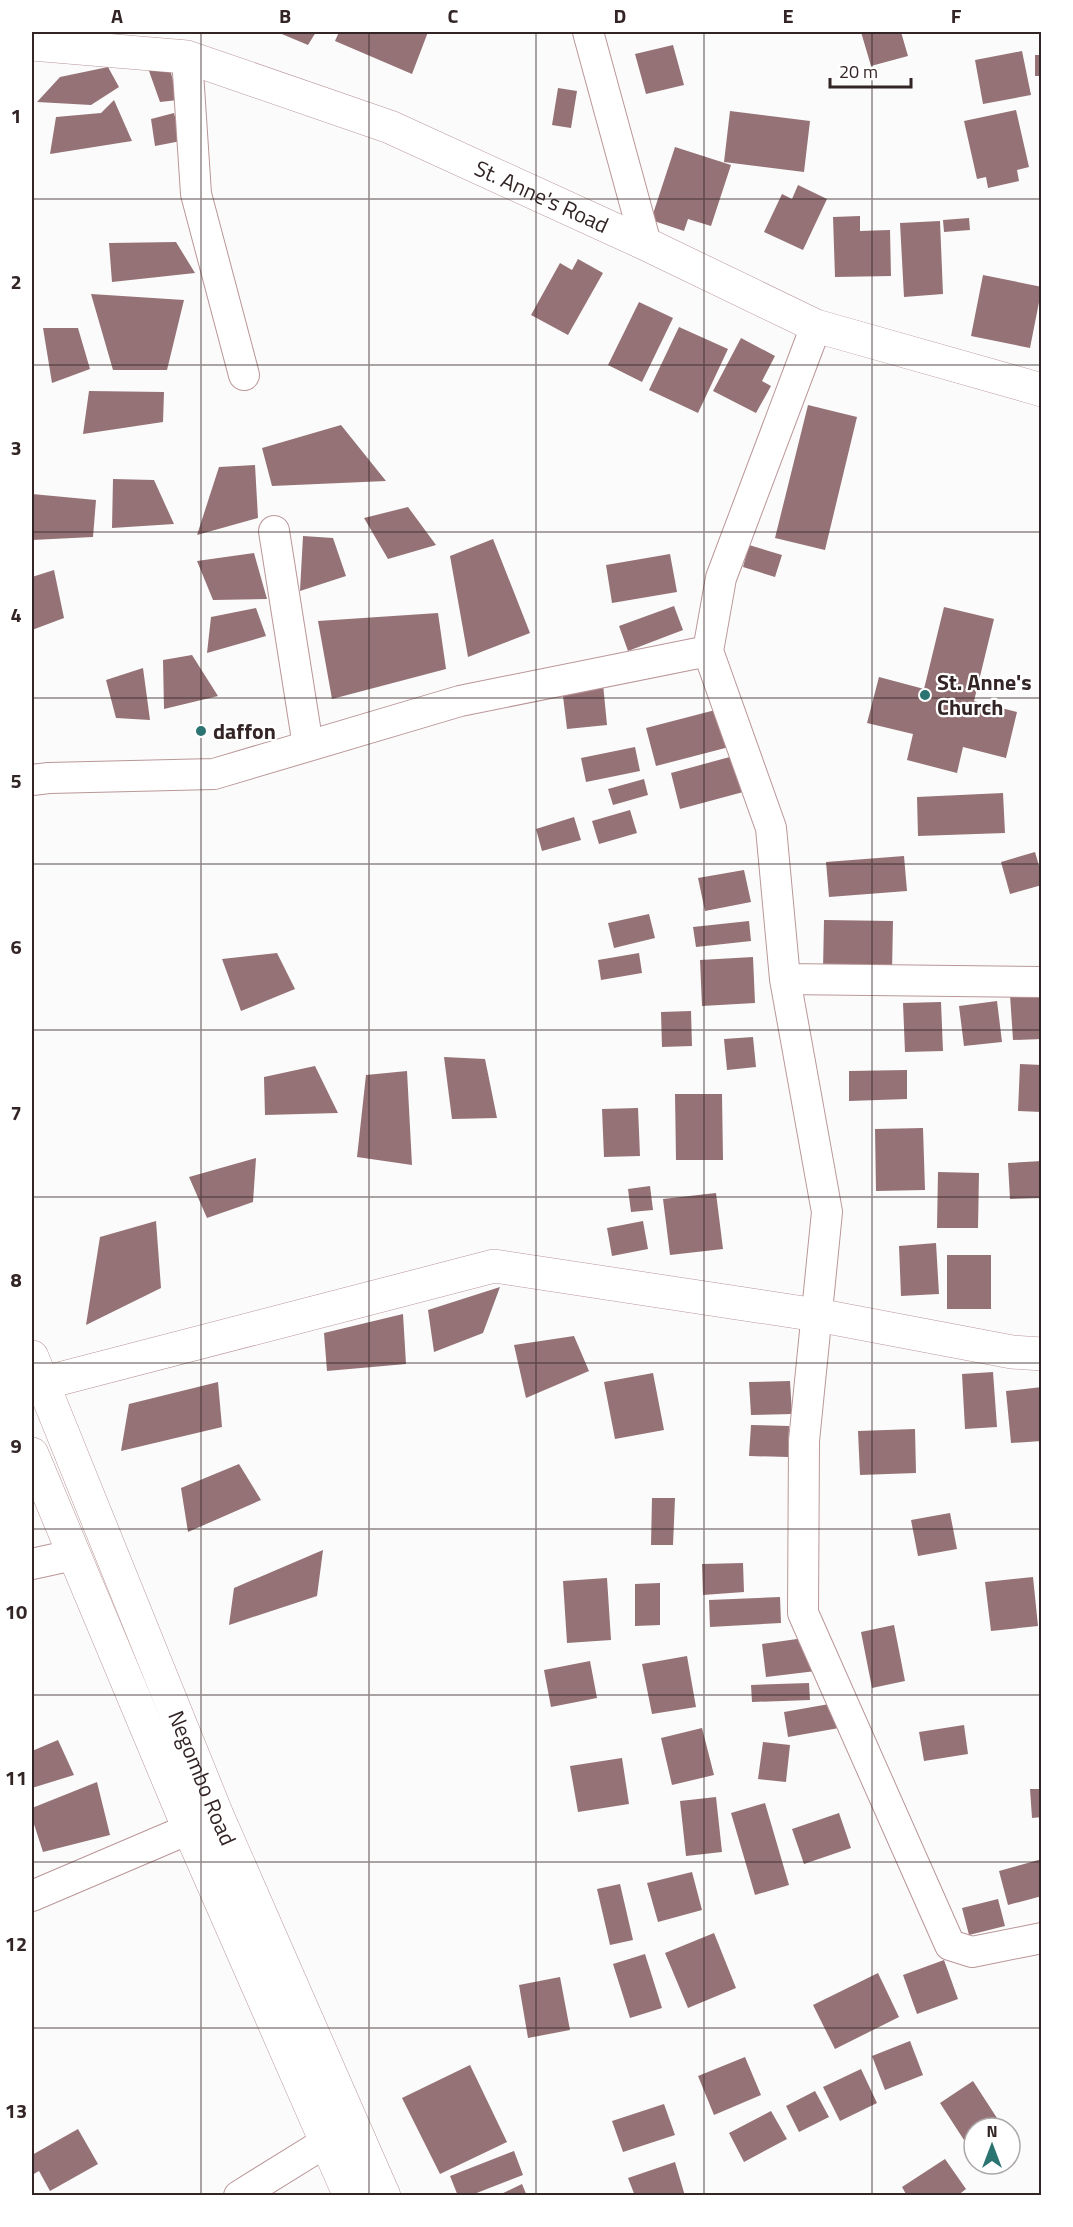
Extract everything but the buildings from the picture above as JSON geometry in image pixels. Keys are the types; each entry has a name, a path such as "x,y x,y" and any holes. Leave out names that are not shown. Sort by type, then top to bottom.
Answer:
{"main road":[{"name":"St. Anne's Road","path":"32,44 187,57 390,127 646,244 816,326 1041,390"},
{"path":"35,1374 494,1266 818,1315 1012,1352 1041,1354"},
{"name":"Negombo Road","path":"35,1374 217,1815 384,2196"},
{"name":"Negombo Road","path":"32,1454 189,1829 350,2196"}],"street":[{"path":"588,32 646,244"},
{"path":"187,57 196,194 244,375"},
{"path":"816,326 721,578 708,651 771,828 785,979 827,1212 804,1441 802,1613 950,1946 972,1952 1041,1938"},
{"path":"274,531 308,746"},
{"path":"32,780 214,774 460,701 708,651"},
{"path":"785,979 1041,982"},
{"path":"32,1564 73,1555"},
{"path":"32,1896 189,1829"},
{"path":"239,2196 326,2142"}],"place":[{"name":"St. Anne's Church","path":"925,695"},
{"name":"daffon","path":"201,731"}]}
